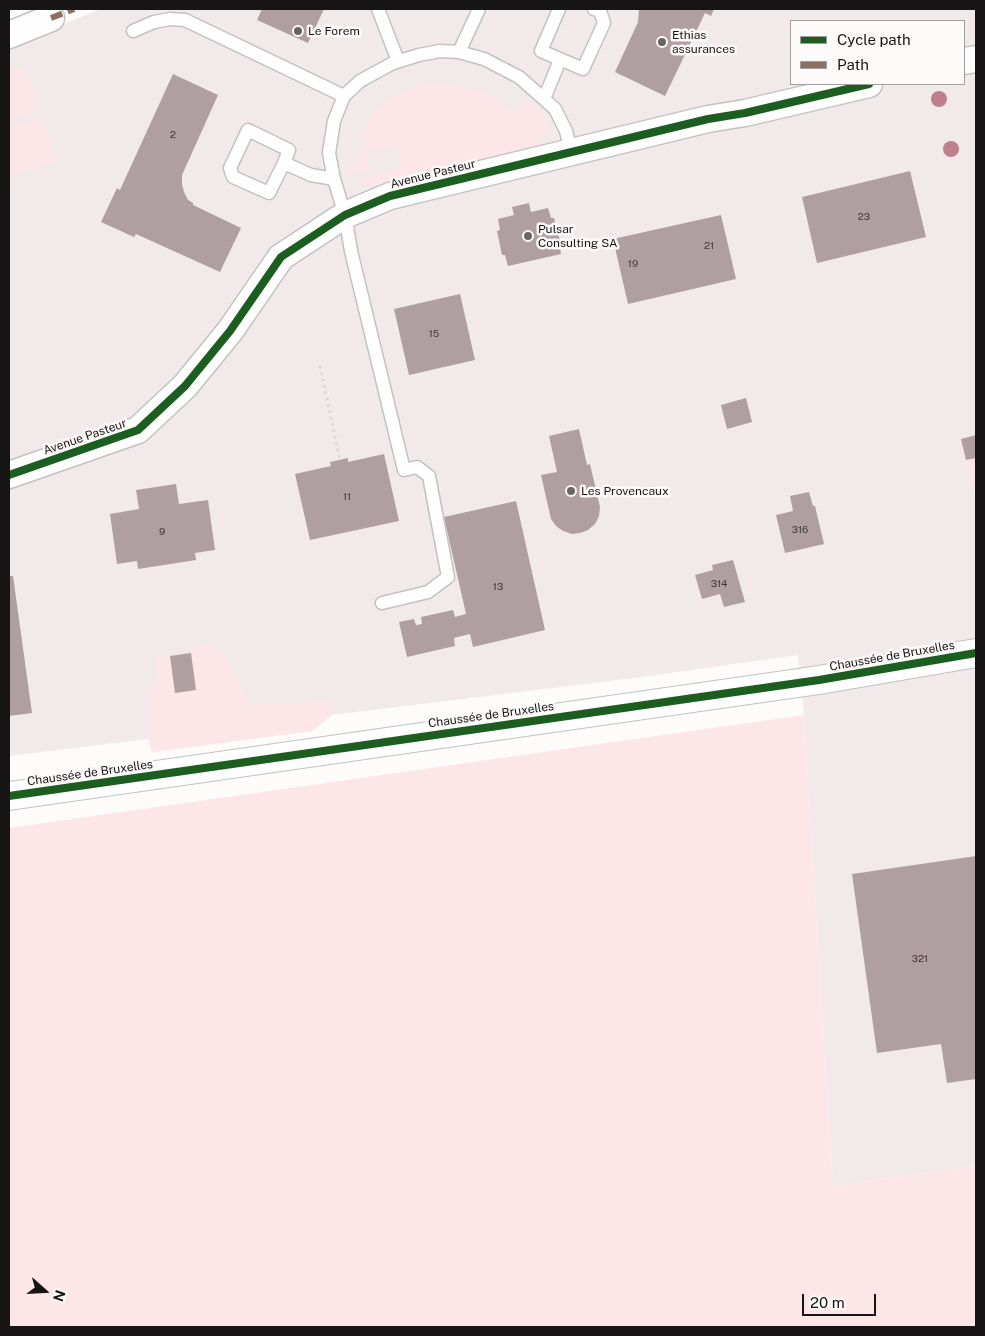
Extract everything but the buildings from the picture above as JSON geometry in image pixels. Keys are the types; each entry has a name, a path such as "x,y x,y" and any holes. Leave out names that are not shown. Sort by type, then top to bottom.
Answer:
{"main road":[{"name":"Chaussée de Bruxelles","path":"9,796 819,680 976,653"}],"street":[{"path":"9,35 50,18"},
{"name":"Avenue Pasteur","path":"9,475 138,430 186,386 230,331 281,257 345,215 390,196 708,119 745,113 865,85"}],"lane":[{"path":"378,9 398,61"},
{"path":"459,52 479,9"},
{"path":"559,9 541,51 583,69 604,23 600,12 594,9"},
{"path":"133,31 154,22 188,14 344,96"},
{"path":"382,603 428,592 448,577 429,476 417,466 404,470 351,251 345,215 334,179 329,153 334,120 344,96 360,81 398,61 440,51 459,52 484,59 519,77 544,99 555,109 566,131 571,152"},
{"path":"544,99 560,60"},
{"path":"248,130 289,150 284,162 270,193 233,177 230,168 248,130"},
{"path":"284,162 311,175 334,179"}],"path":[{"path":"320,366 340,460"}],"shaded area":[{"path":"101,9 976,9 976,1166 833,1186 804,715 798,655 642,677 332,715 312,731 152,752 148,739 9,756 9,46"},
{"path":"24,66 40,109 9,121 9,72"},
{"path":"435,83 456,85 492,96 516,114 527,99 546,117 545,134 536,150 373,186 362,184 357,180 401,169 397,146 367,151 369,170 349,175 345,165 354,168 358,163 365,142 360,136 373,112 393,96 407,89"},
{"path":"42,117 57,161 9,178 9,129"},
{"path":"976,458 976,498 966,460"},
{"path":"202,644 223,650 249,705 331,701 332,715 312,731 152,752 148,738 146,691 159,684 157,655 170,656 175,693 196,690 191,653"},
{"path":"804,715 833,1186 976,1166 976,1327 9,1327 9,828"}],"marked path":[{"path":"51,18 74,9"}],"cycle path":[{"path":"9,475 138,430 185,386 230,331 281,257 345,215 390,196 708,119 745,113 865,85"},
{"path":"9,796 819,680 976,653"}],"place":[{"name":"Le Forem","path":"298,31"},
{"name":"Ethias assurances","path":"662,42"},
{"name":"Pulsar Consulting SA","path":"528,236"},
{"name":"Les Provencaux","path":"571,491"}]}
